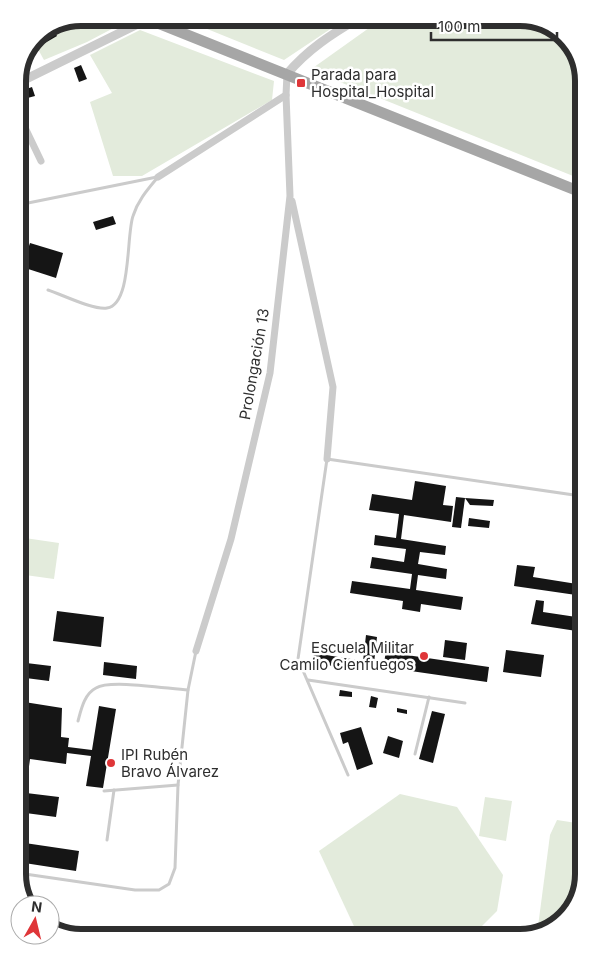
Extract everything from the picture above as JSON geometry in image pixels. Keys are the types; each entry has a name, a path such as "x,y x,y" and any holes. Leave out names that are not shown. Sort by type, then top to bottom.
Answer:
{"main road":[{"path":"166,26 575,189"}],"street":[{"path":"26,79 130,26"},
{"path":"288,74 301,57 319,42 346,26"},
{"name":"Prolongación 13","path":"196,651 231,539 270,373 290,196 286,95 288,74"},
{"path":"158,177 286,95"},
{"path":"26,130 41,161"},
{"path":"290,196 331,379 332,412 327,459"}],"lane":[{"path":"26,203 158,177"},
{"path":"48,290 100,308 110,308 120,301 124,288 132,217 142,196 158,177"},
{"path":"348,775 298,659 327,459 574,495"},
{"path":"26,874 136,890 159,890 169,884 175,868 178,785 188,690 196,651"},
{"path":"307,680 465,703"},
{"path":"78,721 84,701 95,688 111,684 188,690"},
{"path":"415,754 429,697"},
{"path":"104,791 178,785"},
{"path":"107,840 114,790"}],"green space":[{"path":"81,26 117,26 87,42 44,60 38,49 45,40 63,29"},
{"path":"200,26 335,26 284,60"},
{"path":"372,26 523,26 538,29 550,35 561,45 566,51 574,70 575,177 310,70"},
{"path":"140,30 274,81 272,100 142,176 113,176 90,102 112,93 90,55"},
{"path":"26,538 59,543 54,579 26,575"},
{"path":"400,794 457,807 503,875 497,911 479,929 355,929 319,851"},
{"path":"485,797 512,801 506,841 479,836"},
{"path":"557,820 575,823 575,874 571,895 561,910 550,920 538,926 550,835"}],"building":[{"path":"55,33 57,36 45,43 45,40"},
{"path":"81,65 87,79 79,82 74,68"},
{"path":"32,87 35,96 26,98 26,89"},
{"path":"113,216 116,224 96,230 93,222"},
{"path":"30,243 63,253 56,278 26,268 26,255"},
{"path":"415,481 446,486 443,505 453,506 451,522 404,515 401,539 446,546 445,555 420,552 418,564 447,569 446,579 418,575 416,590 463,597 461,610 421,604 420,612 402,609 403,601 350,593 352,581 410,589 412,574 370,568 372,557 404,562 406,549 374,545 375,535 396,538 399,514 369,510 372,494 412,500"},
{"path":"456,497 465,498 461,528 452,527"},
{"path":"465,498 494,500 493,506 470,505"},
{"path":"469,518 490,521 489,528 468,526"},
{"path":"517,565 535,567 533,577 575,584 575,595 514,586"},
{"path":"536,600 544,601 543,612 575,617 575,631 531,624"},
{"path":"57,611 104,617 101,647 53,641"},
{"path":"366,635 377,637 374,663 369,663 368,671 313,663 314,653 363,661"},
{"path":"445,640 467,643 465,660 443,657"},
{"path":"506,650 544,655 541,677 503,672"},
{"path":"386,652 489,667 487,682 383,667"},
{"path":"104,662 137,666 136,679 103,675"},
{"path":"26,663 51,666 49,681 26,678"},
{"path":"340,690 352,692 352,697 339,696"},
{"path":"371,696 378,698 376,708 369,707"},
{"path":"26,702 62,708 61,737 69,738 68,747 92,750 99,706 116,709 103,788 86,786 91,756 67,753 66,764 30,759 27,781"},
{"path":"397,708 407,710 407,714 397,712"},
{"path":"432,711 445,714 433,763 419,759"},
{"path":"361,727 373,764 357,770 348,742 343,744 340,733"},
{"path":"388,736 403,741 399,758 383,753"},
{"path":"26,793 59,797 56,817 26,813"},
{"path":"26,843 79,851 76,871 26,863"}],"place":[{"name":"Parada para Hospital_Hospital","path":"301,83"},
{"name":"Escuela Militar Camilo Cienfuegos","path":"424,656"},
{"name":"IPI Rubén Bravo Álvarez","path":"111,763"}]}
